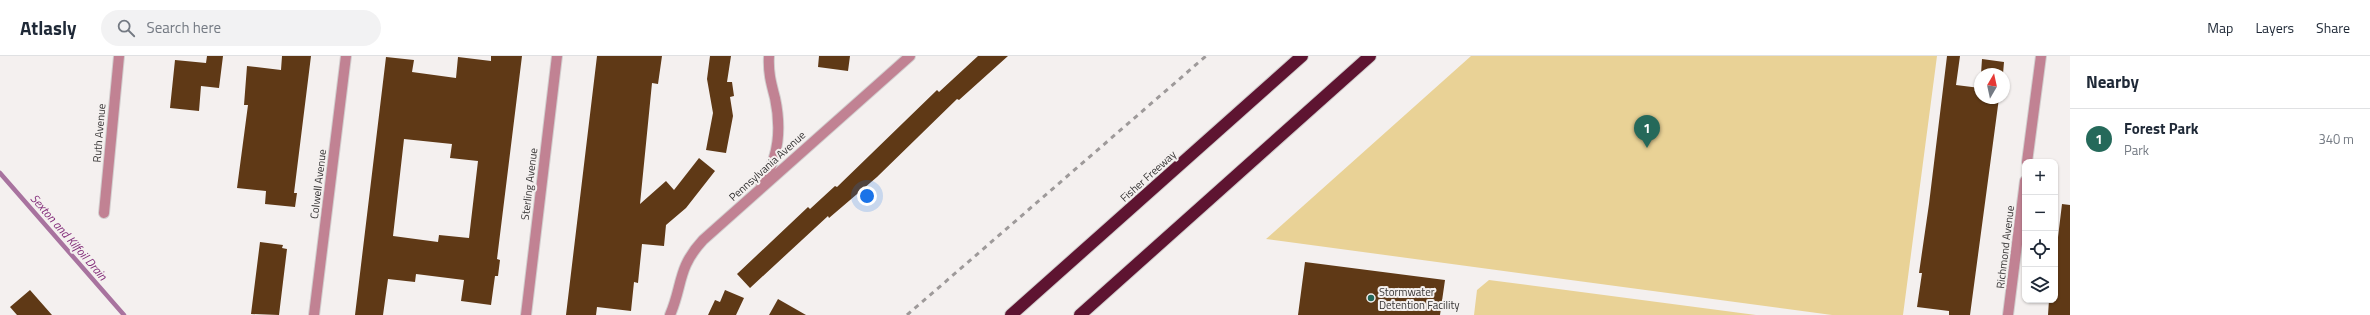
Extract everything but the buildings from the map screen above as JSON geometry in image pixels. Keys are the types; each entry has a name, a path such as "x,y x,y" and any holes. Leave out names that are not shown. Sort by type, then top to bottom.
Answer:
{"highway":[{"name":"Fisher Freeway","path":"1011,315 1302,56"},
{"path":"1080,315 1370,56"}],"street":[{"name":"Ruth Avenue","path":"104,213 119,56"},
{"name":"Colwell Avenue","path":"314,315 346,56"},
{"name":"Sterling Avenue","path":"526,315 557,56"},
{"path":"748,198 765,178 772,163 778,139 775,98 768,77 770,56"},
{"name":"Pennsylvania Avenue","path":"670,315 682,272 695,249 748,198 910,56"},
{"path":"2027,159 2041,56"},
{"name":"Richmond Avenue","path":"2008,315 2023,195"}],"shaded area":[{"path":"1471,56 1937,56 1903,315 1832,315 1266,239"},
{"path":"1489,280 1756,315 1474,315 1477,290"}],"waterway":[{"name":"Sexton and Kilfoil Drain","path":"0,173 124,315"}],"railway":[{"path":"907,315 1206,56"}],"place":[{"name":"Forest Park","path":"1647,148"},
{"name":"Stormwater Detention Facility","path":"1371,298"}]}
